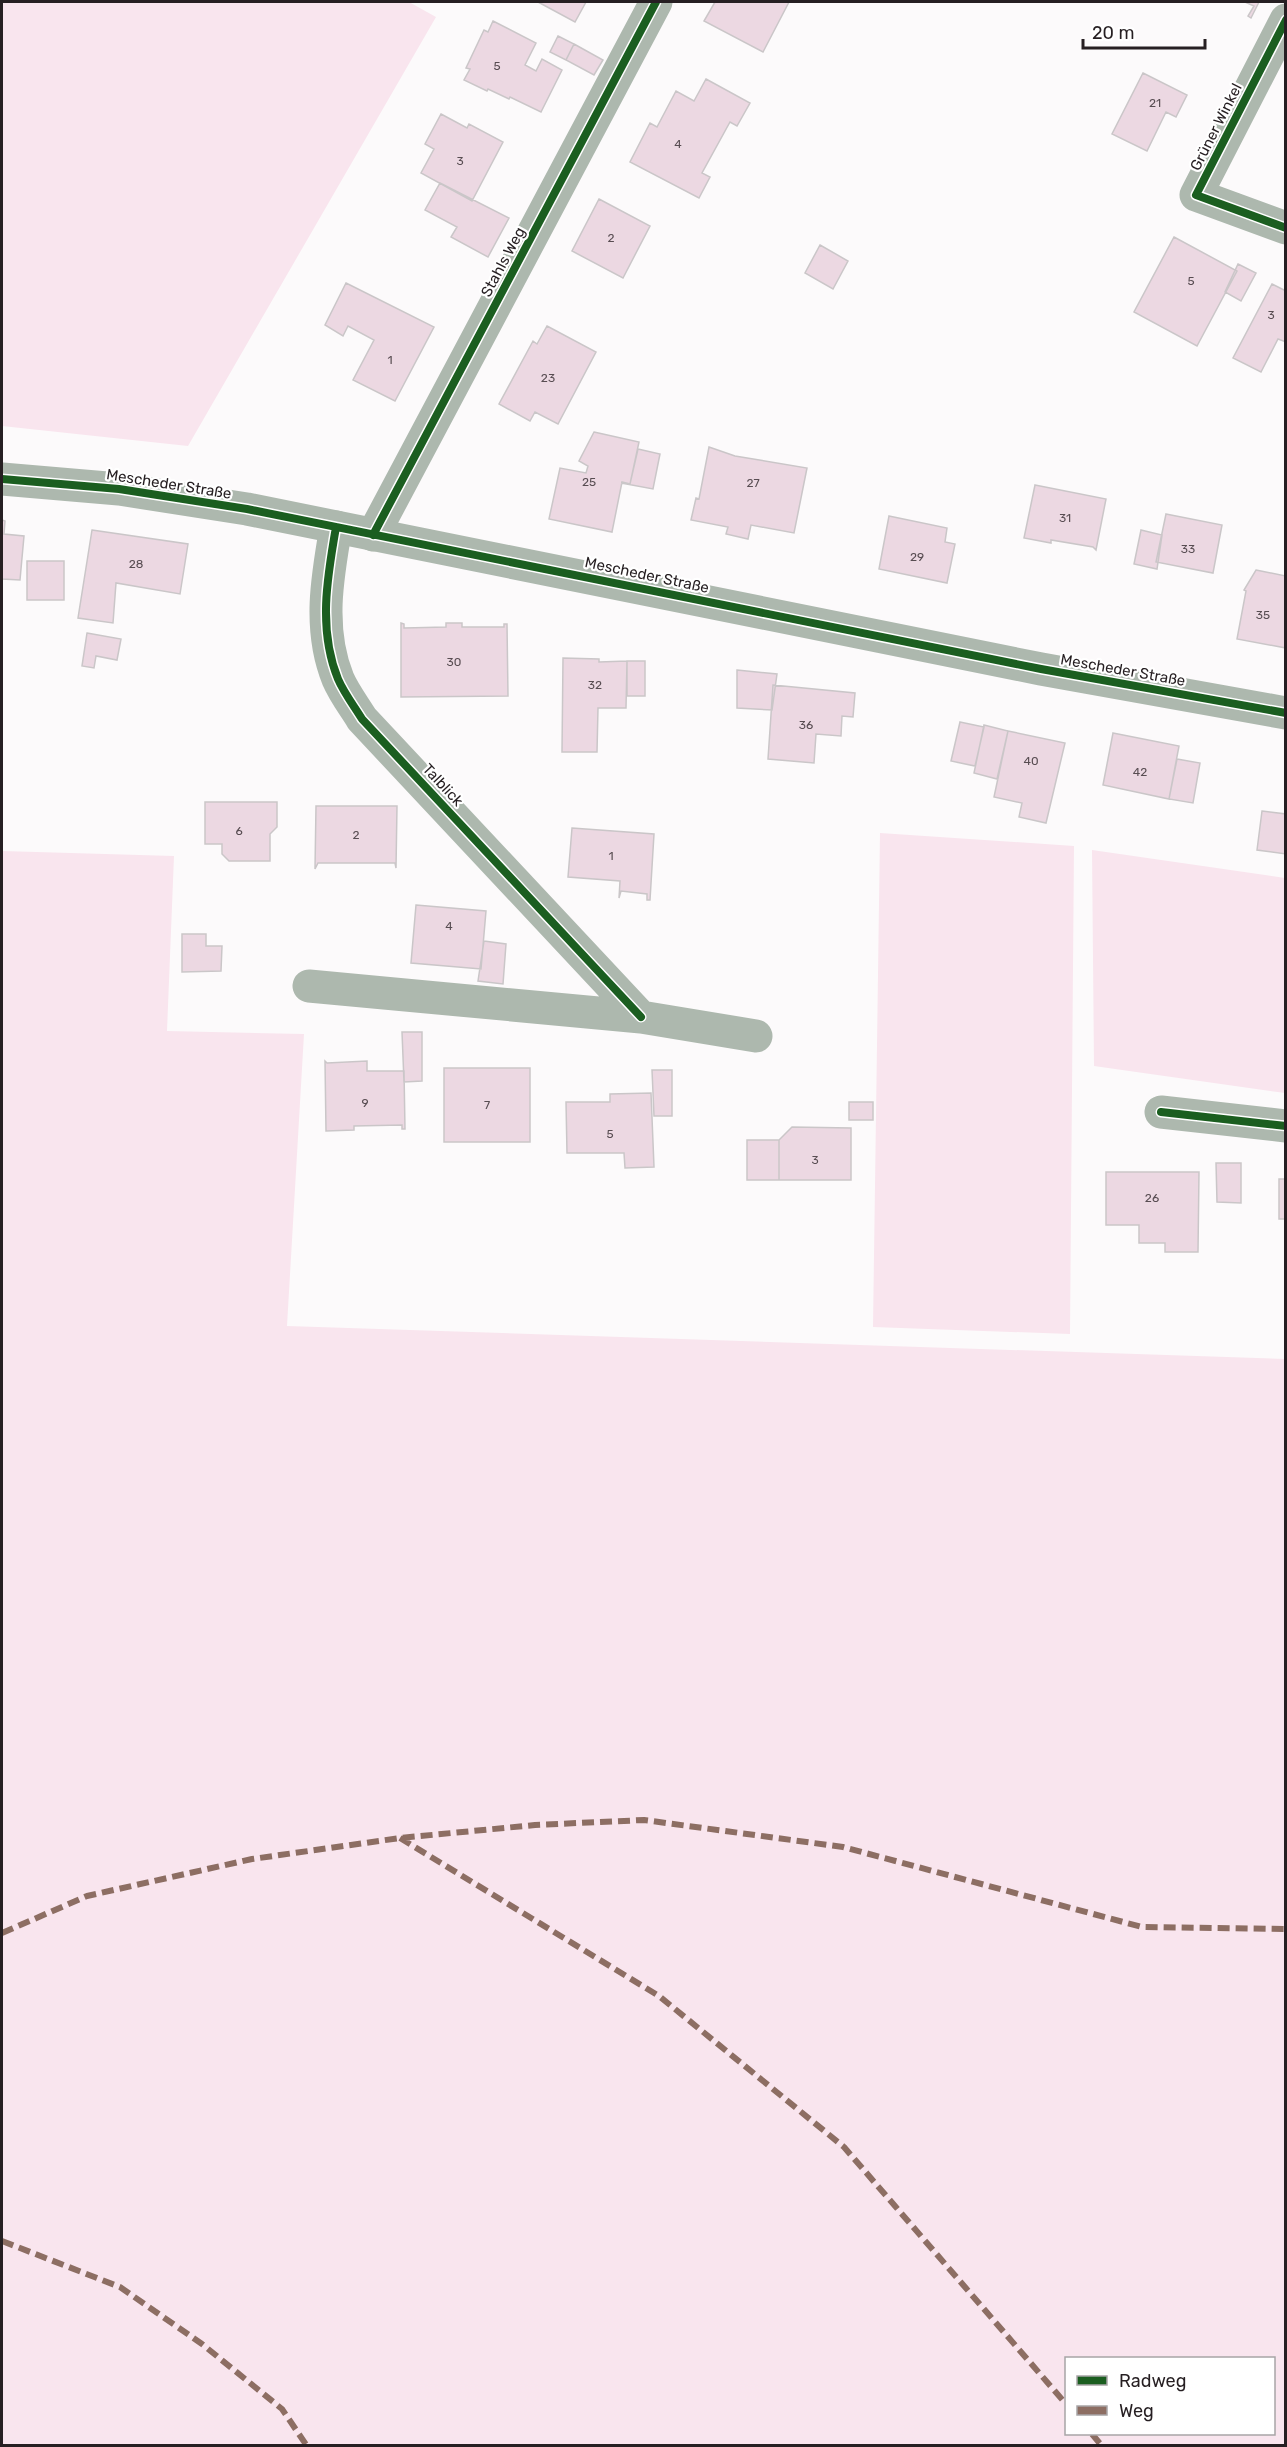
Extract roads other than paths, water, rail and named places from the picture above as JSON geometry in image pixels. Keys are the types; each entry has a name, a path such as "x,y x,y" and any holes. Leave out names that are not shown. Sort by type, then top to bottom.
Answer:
{"street":[{"name":"Stahls Weg","path":"373,535 656,2"},
{"name":"Grüner Winkel","path":"1286,20 1196,195 1286,228"},
{"name":"Mescheder Straße","path":"2,479 119,489 247,509 1030,667 1286,713"},
{"name":"Talblick","path":"336,527 327,578 327,641 338,680 362,719 641,1017"},
{"path":"309,986 641,1017 756,1036"},
{"path":"1161,1112 1286,1126"}]}
